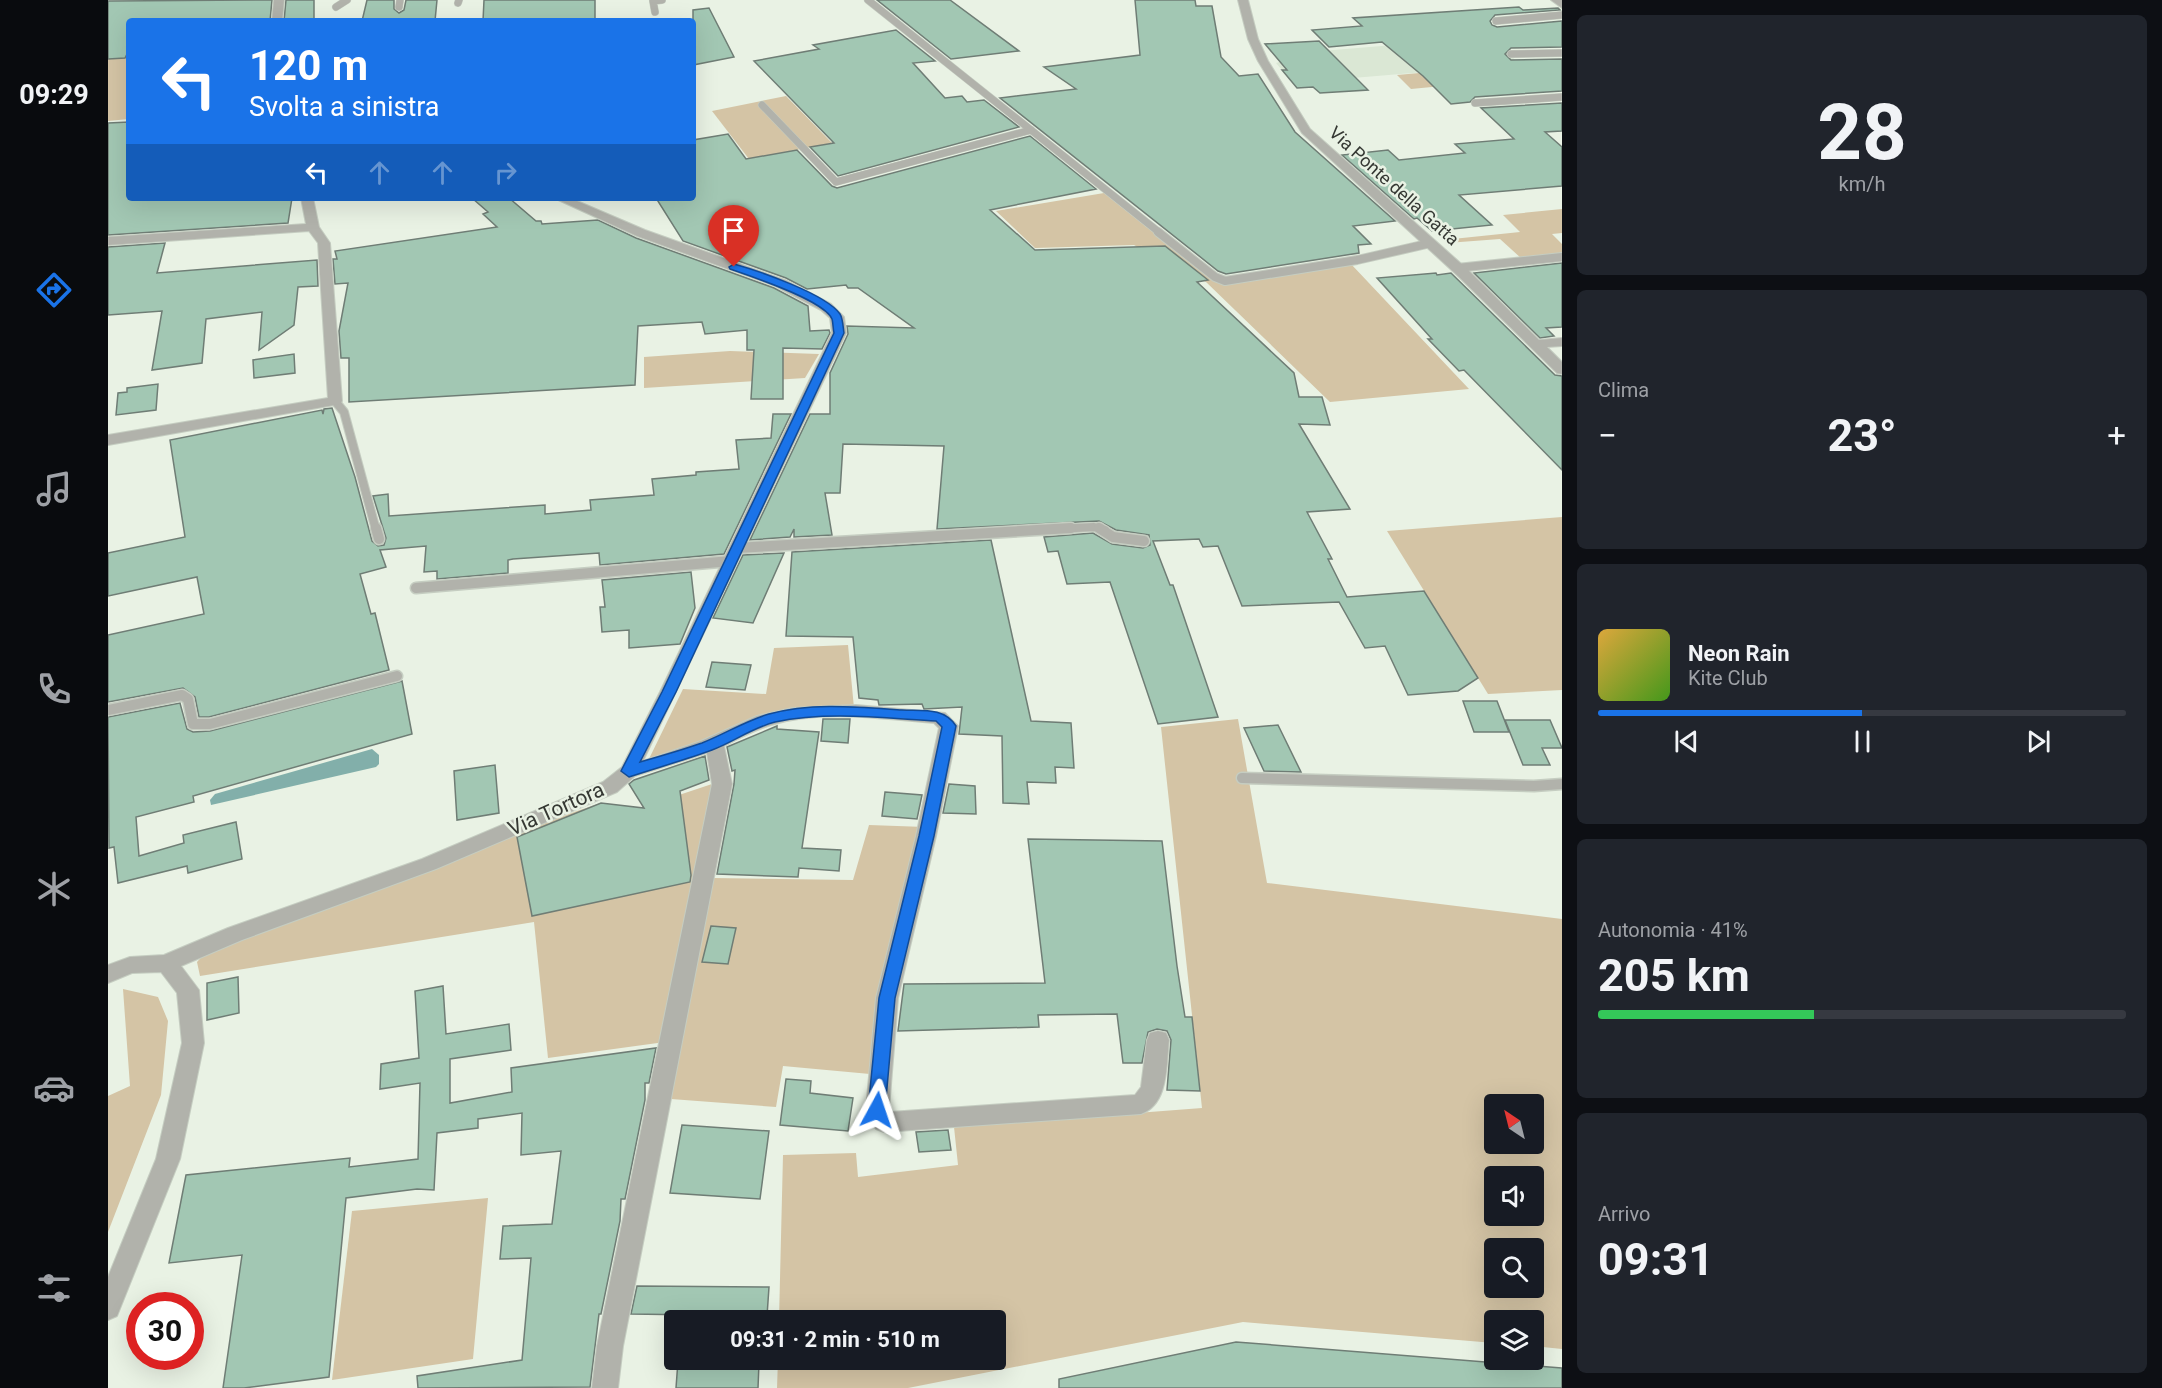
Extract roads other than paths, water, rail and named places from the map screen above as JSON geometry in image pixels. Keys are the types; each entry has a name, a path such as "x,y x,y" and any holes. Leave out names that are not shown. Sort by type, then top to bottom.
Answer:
{"street":[{"path":"277,18 279,0"},
{"name":"Via Ponte della Gatta","path":"1243,0 1253,39 1263,62 1306,131 1373,194 1431,243 1562,370"},
{"path":"1556,0 1562,5"},
{"path":"108,440 335,401 324,243 313,227 308,201"},
{"name":"Via Tortora","path":"108,974 130,965 165,963 235,934 429,864 610,787 629,771 669,692 839,333 837,316 826,307 780,283 641,233 567,201"},
{"path":"108,241 313,227"},
{"path":"1536,344 1562,342"},
{"path":"629,771 708,746 742,729 772,718 805,713 846,711 939,717 949,726 926,836 887,998 877,1110 884,1122 1141,1104 1152,1090 1158,1040"},
{"path":"605,1388 610,1346 723,784 717,750 708,746"},
{"path":"108,1308 168,1159 193,1042 188,990 165,963"}],"lane":[{"path":"336,7 347,0"},
{"path":"655,12 653,1 662,0"},
{"path":"868,0 1215,277 1225,281 1357,260 1431,243"},
{"path":"1496,21 1562,15"},
{"path":"1511,54 1562,53"},
{"path":"1475,103 1562,97"},
{"path":"762,105 836,182 1031,130"},
{"path":"1457,268 1562,258"},
{"path":"335,401 344,412 379,539"},
{"path":"416,588 947,534 1094,527 1104,529 1113,537 1144,541"},
{"path":"108,710 182,694 188,699 193,724 210,724 397,676"},
{"path":"1242,778 1534,786 1562,784"}],"water":[{"path":"372,749 379,755 379,764 376,767 211,805 210,800 215,794"}]}
